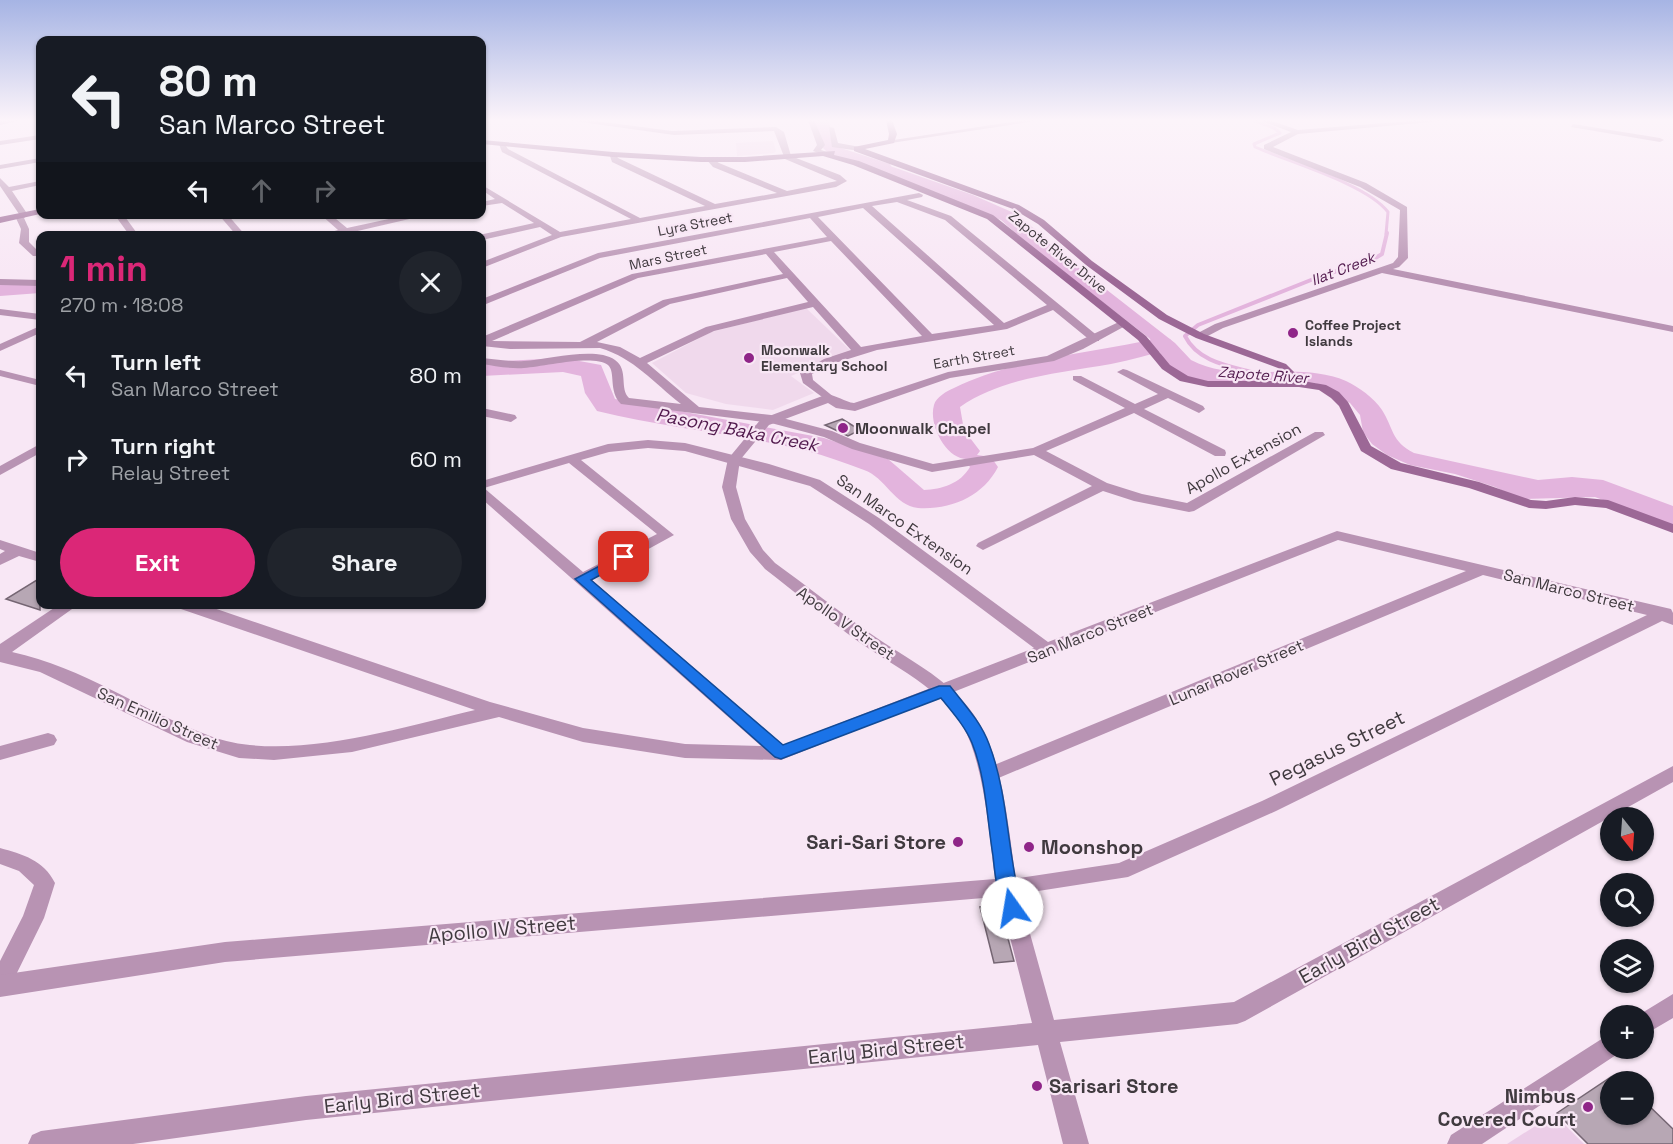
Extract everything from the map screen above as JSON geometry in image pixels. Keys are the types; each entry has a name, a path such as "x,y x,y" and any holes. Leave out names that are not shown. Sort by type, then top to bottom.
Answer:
{"main road":[{"name":"Zapote River Drive","path":"882,173 990,217 1123,322 1149,345 1175,375 1200,383 1299,384 1322,387 1335,395 1344,405 1366,448 1396,466 1474,485 1529,504 1546,505 1575,501 1608,504 1673,529"},
{"name":"Zapote River Drive","path":"924,173 1016,207 1041,222 1089,263 1178,326 1271,361 1289,371 1299,384"},
{"path":"0,220 36,213"}],"street":[{"path":"550,173 637,219"},
{"path":"643,173 712,206"},
{"path":"736,173 786,194"},
{"path":"486,263 559,235 637,219 836,185 843,181 828,173"},
{"path":"1198,335 1396,265 1403,258 1404,209 1363,185 1334,173"},
{"path":"0,180 22,216 25,229 24,243 36,254"},
{"path":"7,190 36,184"},
{"path":"486,189 559,235"},
{"name":"Lyra Street","path":"486,300 598,256 919,195"},
{"path":"898,199 948,218 1095,339"},
{"path":"486,203 503,200"},
{"path":"865,205 1003,327"},
{"path":"812,216 929,337"},
{"path":"122,219 131,231"},
{"path":"227,219 237,231"},
{"path":"330,219 345,231 404,219"},
{"path":"486,236 543,224"},
{"name":"Mars Street","path":"486,340 635,276 834,238"},
{"path":"768,251 859,352"},
{"path":"1381,270 1673,329"},
{"path":"581,345 667,302 790,275"},
{"path":"0,282 36,283"},
{"path":"641,362 710,329 815,303"},
{"path":"829,398 807,381 806,373 859,352 929,337 1003,327 1054,305"},
{"path":"0,312 36,316"},
{"name":"Earth Street","path":"829,398 847,407 862,406 948,375 1050,359 1095,339 1123,322"},
{"path":"0,348 36,331"},
{"path":"486,343 510,346 581,345 615,348 641,362 676,397 698,410"},
{"path":"486,361 522,365 593,357 611,362 617,369 619,394 625,401 698,410 828,434 856,446 932,468 1036,451 1168,394"},
{"path":"1123,372 1199,409"},
{"path":"0,373 36,382"},
{"path":"1077,378 1220,453"},
{"name":"Apollo V Street","path":"829,398 766,422 747,441 734,459 729,487 732,501 746,536 764,559 788,581 865,638 944,690 967,719 980,743 989,775 1007,887 1076,1144"},
{"path":"486,413 511,418"},
{"name":"Apollo Extension","path":"1036,451 1101,486 1139,498 1189,508 1319,435"},
{"name":"San Marco Extension","path":"486,484 608,448 648,444 686,447 734,459 815,483 874,521 1048,650"},
{"path":"0,471 36,450"},
{"path":"24,458 36,461"},
{"path":"572,459 667,535 582,579"},
{"path":"983,546 1101,486"},
{"path":"486,495 781,753"},
{"name":"San Marco Street","path":"199,609 501,712 583,735 685,751 781,753 1337,536 1669,614"},
{"path":"0,544 36,557"},
{"path":"0,560 18,550"},
{"name":"Lunar Rover Street","path":"989,775 1484,569"},
{"path":"0,654 65,609"},
{"name":"Pegasus Street","path":"1007,887 1121,871 1269,806 1669,614"},
{"name":"San Emilio Street","path":"0,654 38,663 210,744 252,753 304,752 501,712"},
{"path":"0,753 48,740"},
{"name":"Early Bird Street","path":"41,1144 306,1108 1238,1012 1673,774"},
{"path":"0,856 26,864 45,883 33,918 0,985"},
{"name":"Apollo IV Street","path":"0,985 225,952 1007,887"},
{"path":"1654,1017 1673,1005"},
{"path":"1460,1144 1600,1052"}],"shaded area":[{"name":"Moonwalk Elementary School","path":"806,308 851,351 791,376 814,393 773,410 726,404 686,393 652,363 711,332"},
{"path":"1554,1114 1584,1144 1507,1144"}],"water":[{"name":"Zapote River","path":"884,173 911,173 973,195 1014,213 1057,251 1175,343 1191,360 1228,371 1308,372 1346,381 1375,401 1397,439 1414,453 1538,480 1572,477 1603,480 1673,506 1673,526 1595,497 1521,499 1495,487 1455,474 1410,465 1387,455 1372,444 1363,432 1360,415 1350,403 1315,383 1274,380 1218,383 1183,377 1166,366 1158,348 1149,338 1029,245 1001,220"}],"building":[{"name":"Moonwalk Chapel","path":"842,419 860,430 848,436 825,425"},
{"path":"36,580 36,609 6,599"},
{"path":"999,905 1014,961 994,963 980,907"},
{"name":"Nimbus Covered Court","path":"1600,1084 1600,1125 1654,1125 1654,1111 1673,1129 1673,1144 1588,1144 1557,1113"}],"waterway":[{"name":"Ilat Creek","path":"1322,173 1346,183 1378,202 1388,212 1386,234"},
{"name":"Ilat Creek","path":"1255,373 1215,362 1198,352 1185,336 1198,325 1321,276 1372,260 1382,254 1387,233"},
{"name":"Pasong Baka Creek","path":"0,289 36,287"},
{"name":"Pasong Baka Creek","path":"966,451 956,441 947,418 947,404 962,394 1002,378 1119,355 1162,344"},
{"name":"Pasong Baka Creek","path":"486,369 563,365 592,370 598,393 606,405 814,444 878,465 917,499 947,496 965,489 979,476 984,467 981,463"}],"place":[{"name":"Coffee Project Islands","path":"1293,333"},
{"name":"Moonwalk Elementary School","path":"749,358"},
{"name":"Moonwalk Chapel","path":"843,428"},
{"name":"Sari-Sari Store","path":"958,842"},
{"name":"Moonshop","path":"1029,847"},
{"name":"Sarisari Store","path":"1037,1086"},
{"name":"Nimbus Covered Court","path":"1588,1107"}],"route":[{"path":"624,557 582,579 781,753 944,690 967,719 980,743 989,775 1012,908"}]}
